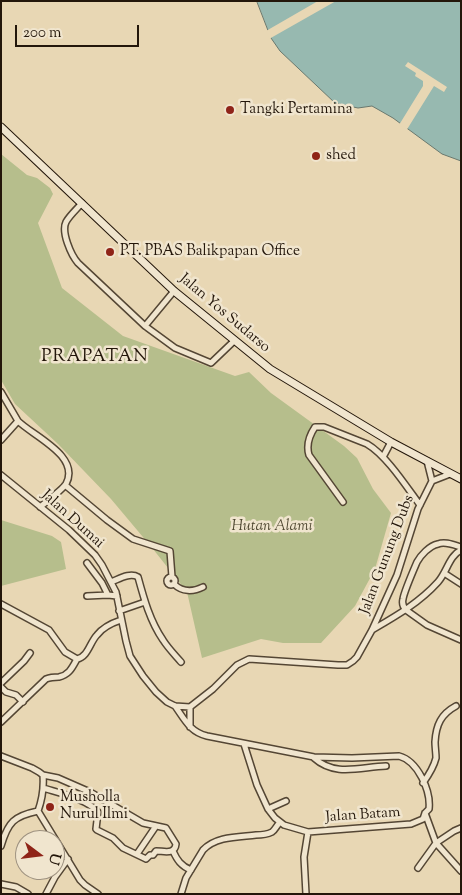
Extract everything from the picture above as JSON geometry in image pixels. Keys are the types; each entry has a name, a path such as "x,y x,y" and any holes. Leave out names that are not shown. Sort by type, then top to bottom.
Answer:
{"main road":[{"name":"Jalan Yos Sudarso","path":"1,127 174,291 270,369 391,442 461,479"}],"street":[{"path":"82,203 67,220 64,227 72,256 145,326 175,348 211,363 234,341"},
{"path":"145,326 174,291"},
{"path":"1,392 18,422 60,454 68,468 65,485 40,507"},
{"path":"1,440 18,422"},
{"path":"343,502 308,455 308,442 315,427 324,427 373,448 383,457 420,505"},
{"path":"383,457 391,442"},
{"path":"427,461 432,481 450,474"},
{"name":"Jalan Dumai","path":"1,476 69,530 91,551 102,565 117,596 130,656 156,692 166,702 175,706 190,727"},
{"name":"Jalan Gunung Dubs","path":"190,707 213,689 237,665 249,659 347,665 353,661 372,630 397,574 420,505 432,481"},
{"path":"65,485 133,539 170,551 172,577 167,579 170,585 174,584 179,588 192,591 204,587"},
{"path":"372,630 406,610 438,582 452,558 461,549 446,543 438,543 424,553 417,562 403,599 403,607 406,610 427,625 461,640"},
{"path":"87,563 102,583 108,595"},
{"path":"444,573 461,584"},
{"path":"111,582 130,575 138,577 153,623 163,641 181,662"},
{"path":"88,596 117,596"},
{"path":"119,611 145,602"},
{"path":"1,604 49,630 65,652 77,660"},
{"path":"1,722 48,678 70,672 77,660 83,657 99,632 112,623 121,620"},
{"path":"23,702 16,695 7,693 1,685 30,653"},
{"path":"175,706 190,707 190,727 199,734 314,757 399,756 405,758 420,774 429,799 429,809 425,812 436,843 461,870"},
{"path":"423,783 436,758 436,731 440,720 448,710 456,706"},
{"name":"Jalan Batam","path":"244,744 257,785 268,809 284,825 308,832 411,824 423,819 425,812"},
{"path":"1,756 32,768 45,776 58,778 90,792 143,823 165,827 176,844 173,851"},
{"path":"314,757 324,765 340,770 386,766"},
{"path":"38,812 45,789 45,776"},
{"path":"45,789 71,797 94,808 98,812 97,830 113,838 126,849 146,859 157,851 173,851"},
{"path":"268,809 286,800"},
{"path":"2,844 8,829 16,818 38,812"},
{"path":"38,812 80,880 98,894"},
{"path":"181,894 186,878 206,847 214,842 236,837 265,834 273,831 280,822"},
{"path":"1,826 8,829"},
{"path":"137,854 156,826"},
{"path":"418,868 436,843 461,828"},
{"path":"306,894 304,857 308,832"},
{"path":"173,851 183,867 191,870"},
{"path":"46,894 68,859"},
{"path":"1,884 16,887 28,894"}],"green space":[{"name":"Hutan Alami","path":"1,154 27,175 37,178 50,188 53,194 38,223 62,288 123,336 235,376 249,372 271,393 344,446 357,458 373,489 391,513 375,569 355,606 321,643 283,643 261,639 202,658 187,592 111,499 58,444 15,404 1,380"},
{"path":"1,520 52,536 61,542 66,569 1,586"}],"water":[{"path":"257,1 461,1 461,161 442,154 393,118 372,106 358,108 335,103 280,51 271,38"}],"pier":[{"path":"318,1 336,1 269,39 266,31"},
{"path":"408,62 447,87 444,92 434,86 406,131 399,125 423,86 423,81 415,76 416,73 405,66"}],"place":[{"name":"Tangki Pertamina","path":"230,110"},
{"name":"shed","path":"316,156"},
{"name":"PT. PBAS Balikpapan Office","path":"110,252"},
{"name":"Musholla Nurul Ilmi","path":"50,807"}],"district":[{"name":"PRAPATAN","path":"95,358"}]}
